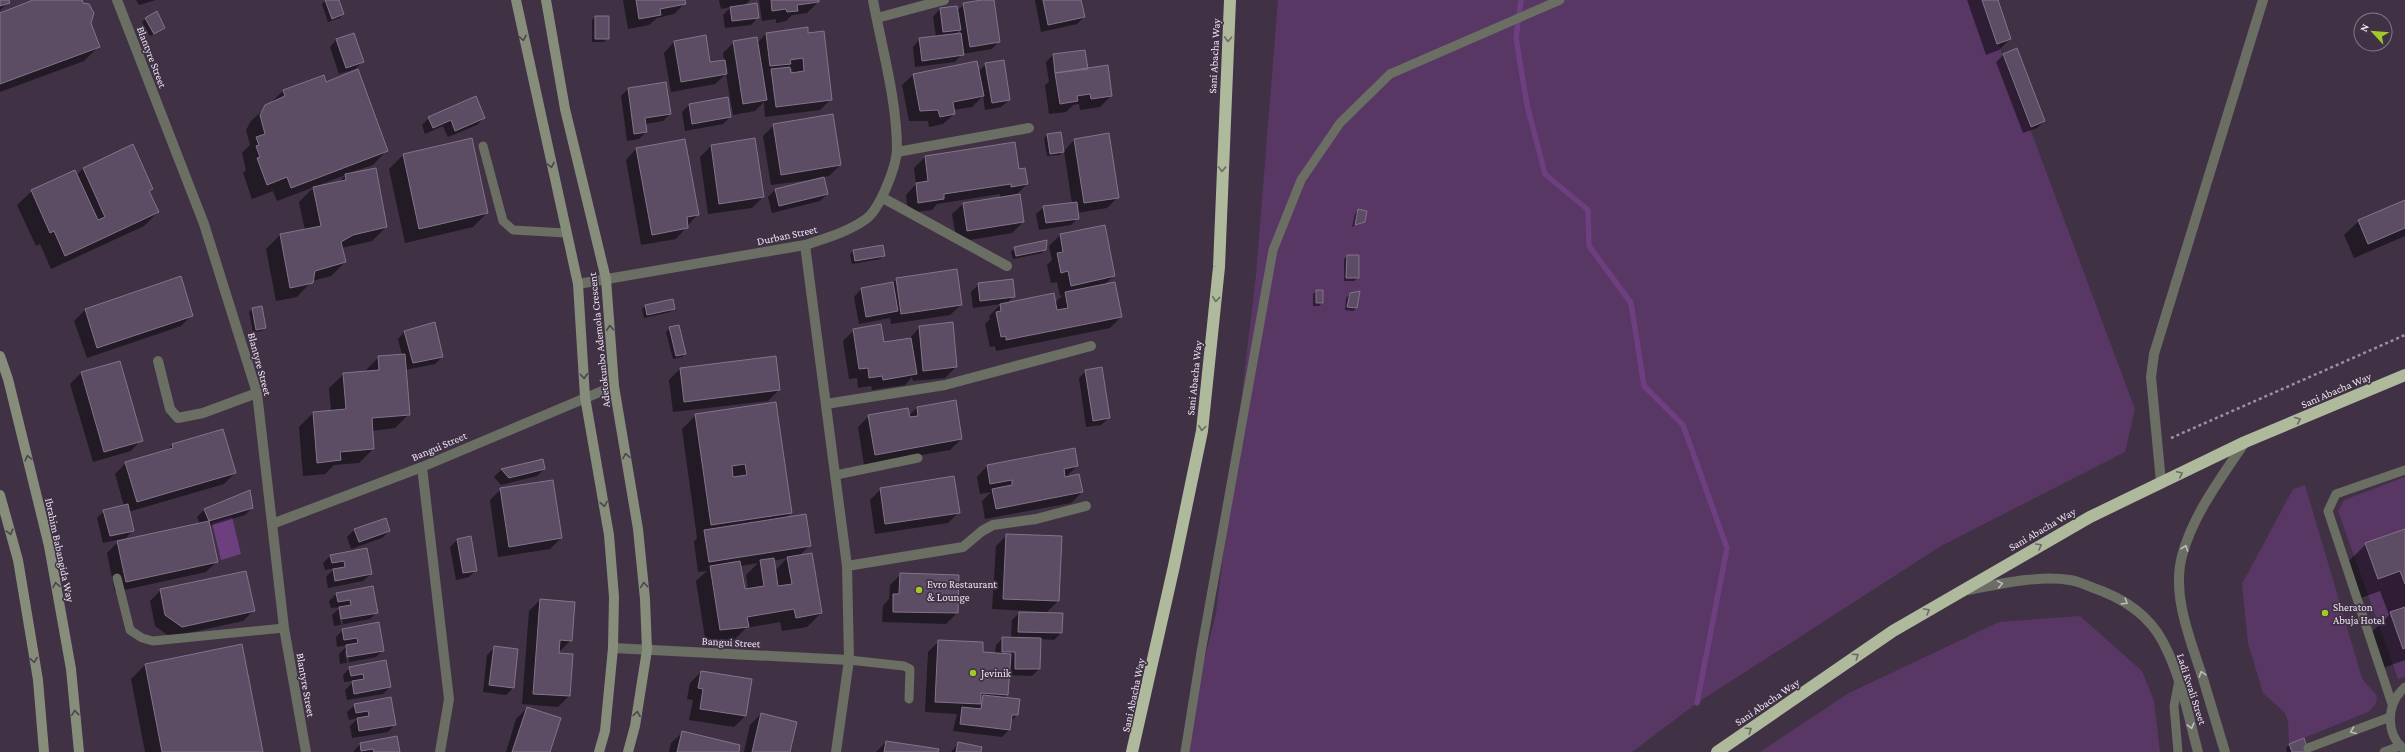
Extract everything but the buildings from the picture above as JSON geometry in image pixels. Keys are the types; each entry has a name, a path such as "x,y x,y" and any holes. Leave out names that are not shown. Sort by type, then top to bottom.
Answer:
{"highway":[{"name":"Sani Abacha Way","path":"1135,749 1202,430 1219,267 1230,0"},
{"name":"Sani Abacha Way","path":"1717,752 1893,631 2090,516 2245,442 2405,375"}],"main road":[{"name":"Adetokunbo Ademola Crescent","path":"516,0 578,284 585,397 609,535 614,597 613,648 605,731 599,752"},
{"name":"Adetokunbo Ademola Crescent","path":"546,0 565,109 606,279 614,386 638,529 645,599 647,650 635,726 628,752"},
{"name":"Ibrahim Babangida Way","path":"0,356 8,379 50,546 71,669 79,752"},
{"path":"0,495 19,568 38,680 44,752"}],"street":[{"name":"Blantyre Street","path":"117,0 204,224 257,393 284,628 306,752"},
{"name":"Durban Street","path":"578,284 805,245 840,234 867,218 883,198 897,152 895,119 873,0"},
{"path":"877,18 944,0"},
{"path":"2161,482 2151,377 2154,354 2263,0"},
{"path":"897,152 1029,128"},
{"path":"883,198 1007,266"},
{"path":"805,245 847,566 849,660 836,752"},
{"path":"826,404 945,385 1092,346"},
{"path":"158,361 170,409 178,418 203,413 257,393"},
{"name":"Bangui Street","path":"272,524 422,466 614,386"},
{"name":"Ladi Kwali Street","path":"2225,752 2188,632 2181,602 2179,569 2188,539 2209,496 2245,442"},
{"path":"422,466 449,699 440,752"},
{"path":"847,566 963,547 982,531 994,525 1036,519 1086,506"},
{"name":"Ladi Kwali Street","path":"1962,591 2020,580 2071,580 2111,594 2129,604 2155,628 2164,643 2179,680 2198,752"},
{"name":"Bangui Street","path":"613,648 849,660"}],"lane":[{"path":"1185,752 1201,652 1273,250 1301,180 1340,123 1390,74 1560,0"},
{"path":"483,146 503,221 513,230 566,232"},
{"path":"836,475 918,458"},
{"path":"2384,752 2402,748 2392,731 2390,717 2392,704 2328,511 2336,494 2405,470"},
{"path":"117,578 130,630 142,638 153,641 284,628"},
{"path":"849,660 904,666 910,669 909,700"},
{"path":"2178,752 2174,706 2179,680"},
{"path":"2392,704 2405,687"},
{"path":"2308,748 2390,717"}],"path":[{"path":"2158,444 2405,335"}],"shaded area":[{"path":"1278,0 1982,0 2135,409 2125,452 1941,546 1697,703 1632,752 1180,752 1216,614 1256,275"},
{"path":"2405,477 2405,529 2365,544 2378,579 2400,571 2405,584 2405,607 2390,612 2403,649 2405,648 2405,677 2398,679 2338,511 2344,500"},
{"path":"2305,485 2362,678 2376,694 2377,698 2374,706 2368,712 2289,744 2288,721 2285,713 2263,693 2248,643 2242,584 2293,489"},
{"path":"232,517 241,554 221,560 212,523"},
{"path":"2080,616 2142,671 2154,701 2160,752 1760,752 1849,693 1999,622"}],"waterway":[{"path":"1521,0 1516,38 1527,105 1545,174 1588,210 1589,246 1631,303 1644,386 1683,425 1727,548 1697,703"}],"place":[{"name":"Evro Restaurant & Lounge","path":"919,590"},
{"name":"Sheraton Abuja Hotel","path":"2325,613"},
{"name":"Jevinik","path":"973,673"}]}
